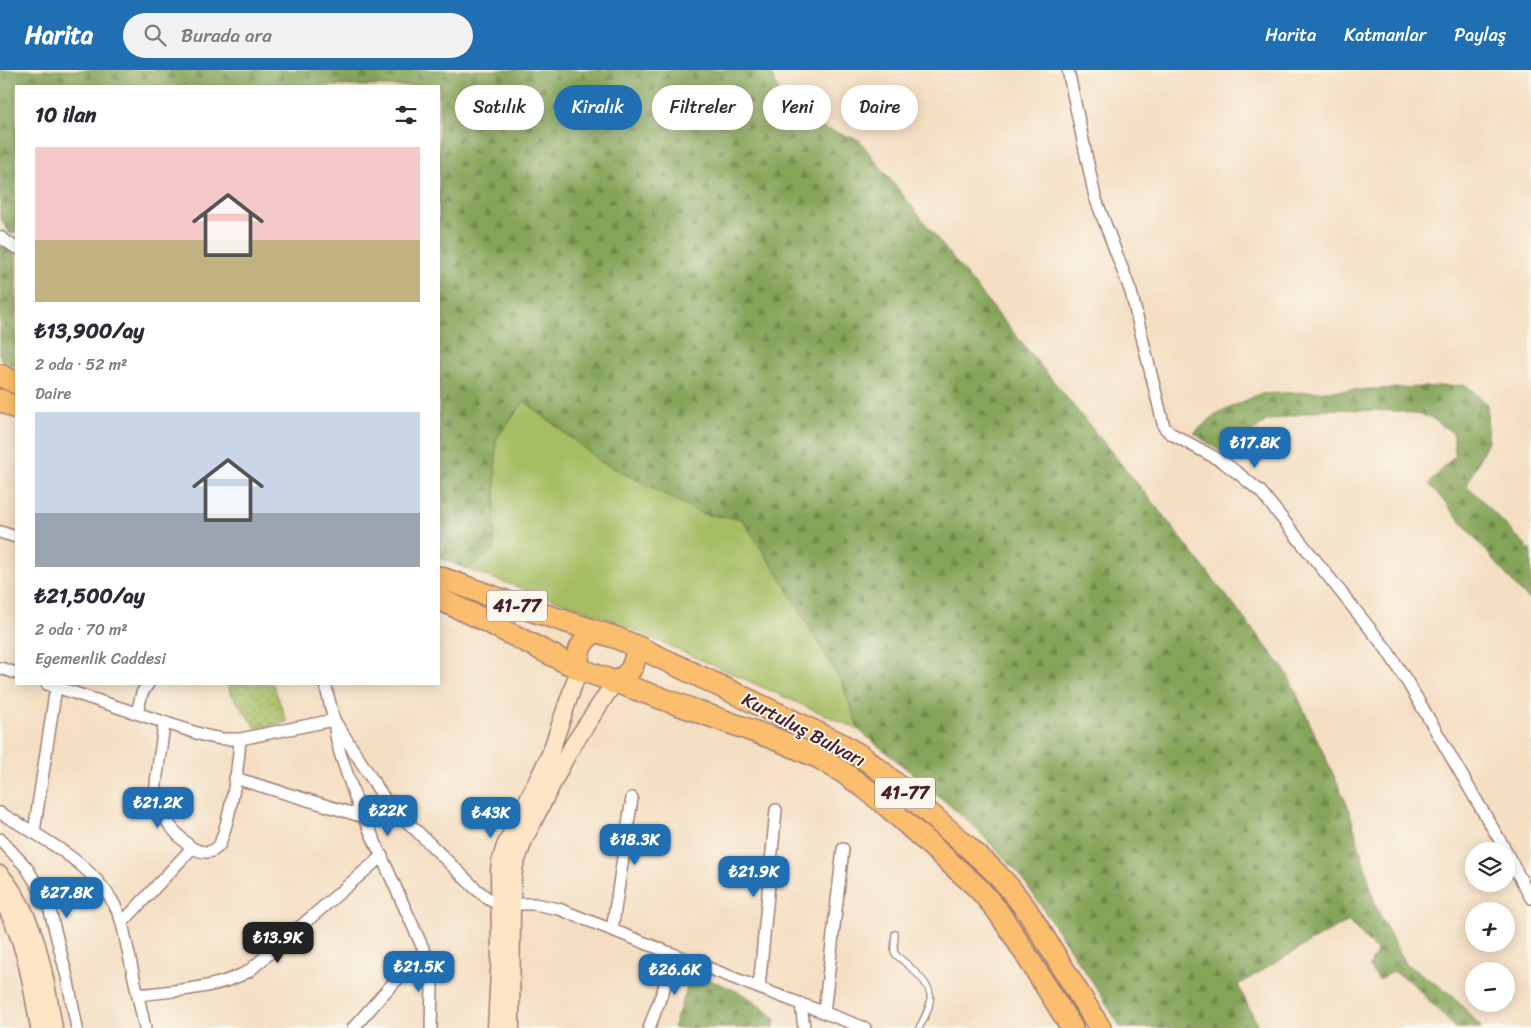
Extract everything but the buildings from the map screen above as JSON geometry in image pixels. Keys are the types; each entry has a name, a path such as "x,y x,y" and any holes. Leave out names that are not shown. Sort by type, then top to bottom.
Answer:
{"highway":[{"path":"0,375 15,382"},
{"path":"0,400 15,408"},
{"name":"41-77","path":"440,577 524,608 596,631"},
{"name":"41-77","path":"440,599 579,669"},
{"path":"596,631 636,646 634,663 630,671 623,678 614,682 579,669 577,660 581,644 596,631"},
{"name":"Kurtuluş Bulvarı","path":"636,646 841,744 882,772 969,848 1008,886 1046,939 1100,1028"},
{"name":"Kurtuluş Bulvarı","path":"614,682 778,740 819,758 865,788 978,888 997,910 1072,1028"}],"main road":[{"path":"512,1028 506,904 500,871 502,855 550,754 579,669"},
{"path":"496,1028 500,952 506,904 517,858 525,838 573,745 614,682"},
{"path":"0,874 16,896 35,936 54,1028"},
{"path":"0,897 20,938 30,978 39,1028"}],"street":[{"path":"1068,70 1095,197 1131,292 1164,427 1170,433 1223,462 1261,492 1387,650 1501,842"},
{"path":"0,236 15,247"},
{"path":"0,532 15,537"},
{"path":"0,668 15,673"},
{"path":"34,832 52,685 206,736 222,739 240,739 334,720"},
{"path":"137,713 142,693 147,685"},
{"path":"325,685 340,752 364,817 427,956 432,985 431,1028"},
{"path":"334,720 386,801 476,889 490,900 506,904 549,906 865,1028"},
{"path":"164,722 156,783 156,799 158,805 182,840 192,848 207,853 217,849 220,844 236,778 240,739"},
{"path":"236,778 364,817"},
{"path":"612,930 632,798"},
{"path":"759,988 776,810"},
{"path":"0,813 64,852 89,874 114,902 122,923 144,1028"},
{"path":"0,839 26,867 49,907 67,977 77,1028"},
{"path":"122,923 192,848"},
{"path":"824,1013 843,849"},
{"path":"138,995 204,988 244,974 382,856"},
{"path":"1515,868 1531,898"},
{"path":"353,1028 392,983 414,963 427,956"},
{"path":"649,1028 676,956"},
{"path":"801,1004 804,1028"}],"lane":[{"path":"894,934 894,951 896,955 926,985 930,993 927,1011 919,1028"}],"green space":[{"path":"0,70 769,70 776,85 763,85 763,130 829,130 859,140 959,266 1158,509 1287,673 1349,809 1376,907 1404,962 1452,995 1465,1009 1465,1012 1467,1012 1482,1028 1455,1028 1412,983 1393,971 1379,980 1369,967 1377,952 1349,921 1238,985 1259,1028 1121,1028 1020,875 975,827 859,730 843,685 784,583 742,519 703,514 600,461 525,401 496,439 494,551 466,569 440,558 440,85 15,85 15,232 10,234 0,217"},
{"path":"0,245 15,253 15,366 0,359"},
{"path":"1466,385 1487,404 1488,441 1467,485 1531,549 1531,601 1520,591 1429,484 1455,455 1453,433 1430,417 1398,411 1326,409 1266,421 1225,455 1194,433 1215,415 1259,394"},
{"path":"524,401 600,461 703,514 742,519 784,583 843,685 859,730 604,617 466,569 494,551 496,439"},
{"path":"227,685 273,685 287,722 256,728 231,694"},
{"path":"692,974 726,986 757,1003 775,1019 774,1028 673,1028"}]}
